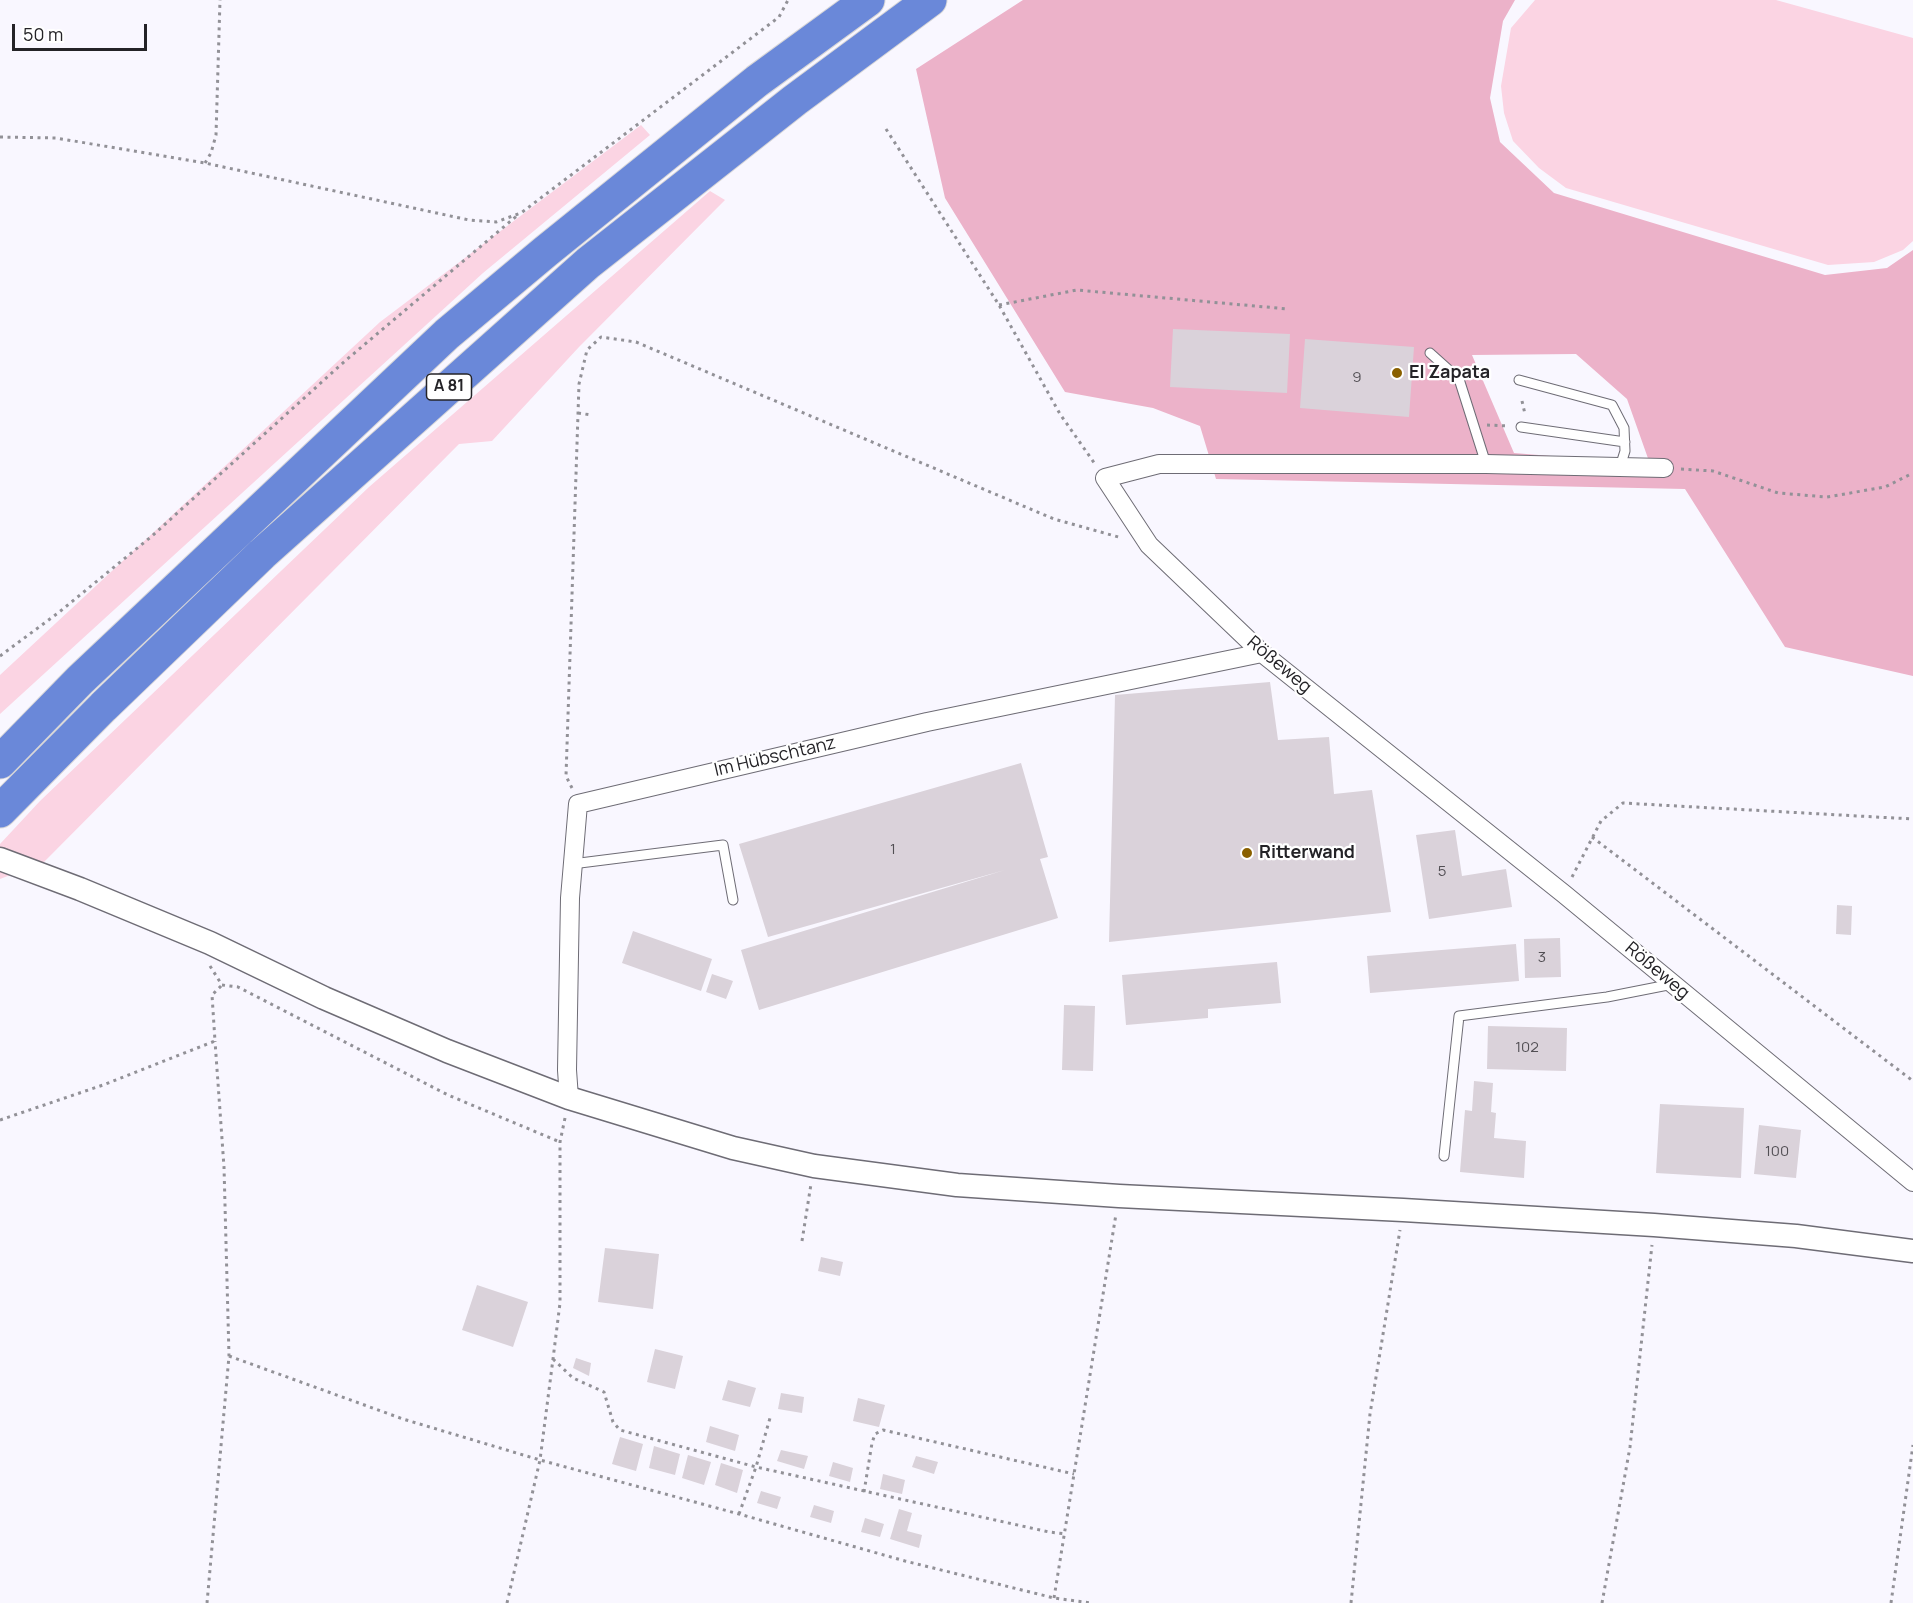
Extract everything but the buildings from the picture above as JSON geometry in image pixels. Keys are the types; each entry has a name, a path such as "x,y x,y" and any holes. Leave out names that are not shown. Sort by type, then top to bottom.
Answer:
{"highway":[{"name":"A 81","path":"0,762 97,664 447,334 554,244 757,81 868,0"},
{"name":"A 81","path":"0,811 103,707 262,554 588,263 795,100 930,0"}],"street":[{"path":"1105,478 1159,464 1486,464 1665,468"},
{"name":"Rößeweg","path":"1105,478 1149,545 1262,653 1564,894 1913,1182"},
{"name":"Im Hübschtanz","path":"578,804 927,722 1262,653"},
{"path":"569,1098 567,1070 572,864 578,804"},
{"path":"0,859 210,942 324,998 394,1029 569,1098 733,1148 814,1167 957,1185 1654,1225 1796,1236 1913,1251"}],"lane":[{"path":"1430,353 1459,379 1486,464"},
{"path":"1519,380 1612,405 1624,428 1625,451 1620,467"},
{"path":"1523,422 1625,442"},
{"path":"572,864 723,845 733,900"},
{"path":"1444,1156 1459,1016 1606,997 1672,984"}],"path":[{"path":"205,163 212,153 216,135 220,0"},
{"path":"0,656 58,613 152,536 345,361 521,213 779,17 788,0"},
{"path":"886,129 999,305 1060,414 1105,478"},
{"path":"0,137 56,138 205,163 469,220 496,222 521,213"},
{"path":"999,305 1077,290 1288,309"},
{"path":"578,804 566,776 579,384 587,350 601,337 636,342 1054,519 1149,545"},
{"path":"1522,401 1523,422"},
{"path":"578,413 591,415"},
{"path":"1665,468 1713,471 1778,492 1827,497 1886,487 1913,473"},
{"path":"1564,894 1601,821 1623,803 1913,819"},
{"path":"1592,837 1913,1081"},
{"path":"207,1603 229,1356 224,1167 212,995 222,985 238,987 448,1095 560,1142"},
{"path":"0,1120 215,1041"},
{"path":"507,1603 540,1460 560,1303 560,1142 569,1098"},
{"path":"802,1241 814,1167"},
{"path":"1054,1598 1119,1196"},
{"path":"1351,1603 1370,1414 1403,1210"},
{"path":"1602,1603 1630,1447 1654,1225"},
{"path":"229,1356 403,1419 540,1460 905,1561 1054,1598 1090,1603"},
{"path":"553,1359 573,1378 604,1392 613,1422 620,1430 756,1467 1066,1534"},
{"path":"740,1514 770,1418"},
{"path":"864,1492 872,1443 875,1434 883,1430 1074,1474"},
{"path":"1891,1603 1913,1445"}],"shaded area":[{"path":"1023,0 1515,0 1503,21 1490,98 1500,142 1554,193 1825,275 1887,268 1913,250 1913,676 1785,647 1685,489 1216,479 1200,426 1153,408 1065,392 945,198 916,69","holes":["1576,354 1627,399 1650,464 1514,453 1472,355"]},
{"path":"1535,0 1776,0 1913,38 1913,241 1903,250 1874,262 1828,265 1566,188 1539,168 1513,141 1504,113 1501,86 1511,28"},
{"path":"641,125 650,135 483,273 0,714 0,675 380,322"},
{"path":"710,191 725,200 579,347 492,441 459,444 44,862 0,879 0,844 40,801 369,487"}],"place":[{"name":"El Zapata","path":"1397,373"},
{"name":"Ritterwand","path":"1247,853"}]}
